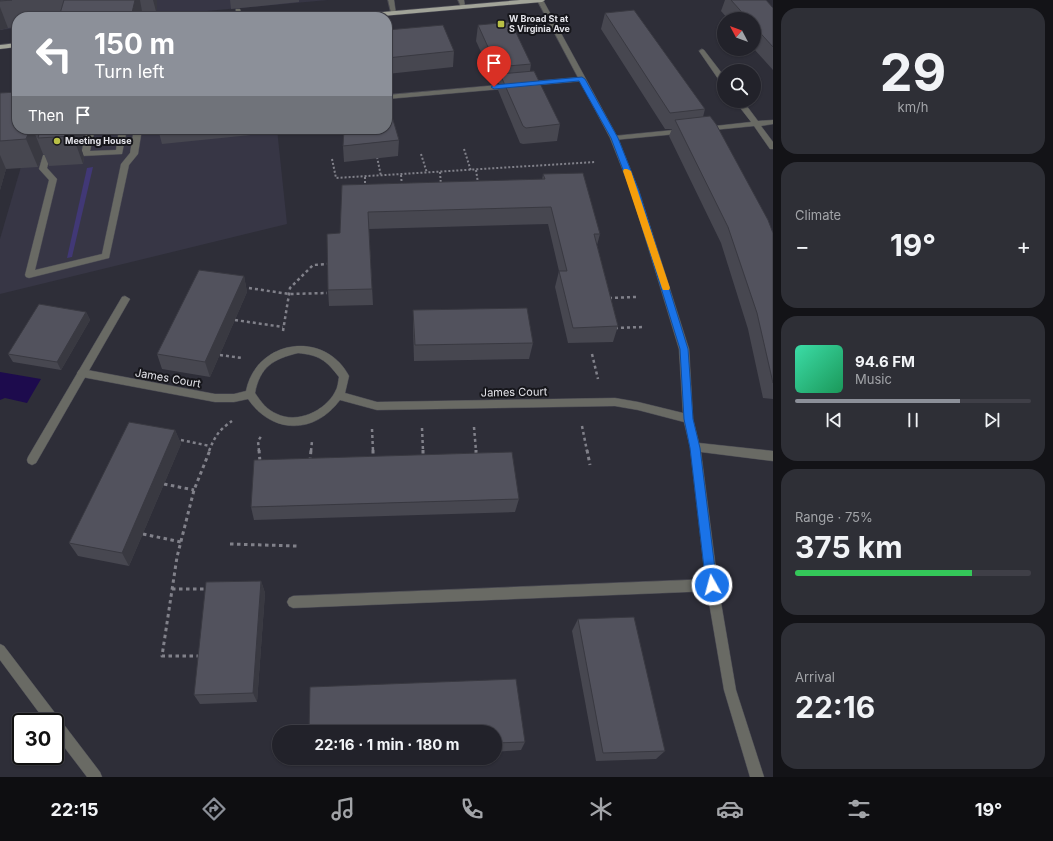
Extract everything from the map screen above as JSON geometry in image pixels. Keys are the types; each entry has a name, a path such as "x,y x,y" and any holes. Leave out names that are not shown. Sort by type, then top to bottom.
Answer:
{"main road":[{"path":"394,12 462,3 540,0"},
{"path":"0,47 12,46"}],"street":[{"path":"391,0 394,12"},
{"path":"540,0 614,138 637,198 684,349 688,419 695,448 712,585 730,690 757,777"},
{"path":"702,51 717,71"},
{"path":"392,97 582,79"},
{"path":"744,108 773,147"},
{"path":"614,138 773,122"},
{"path":"90,134 85,154 119,152 122,134"},
{"path":"46,157 43,169 53,179 28,275 106,256 125,164 134,154 137,134"},
{"path":"32,460 125,299"},
{"path":"298,349 313,350 328,356 344,376 339,396 322,413 311,418 286,422 266,413 250,394 252,380 261,365 276,355 298,349"},
{"name":"James Court","path":"82,373 215,398 234,398 250,394"},
{"name":"James Court","path":"339,396 377,406 615,402 638,406 688,419"},
{"path":"695,448 773,456"},
{"path":"293,602 712,585"},
{"path":"0,650 47,713"},
{"path":"64,736 95,777"}],"path":[{"path":"464,149 471,170"},
{"path":"421,154 427,173"},
{"path":"376,155 381,176"},
{"path":"332,159 336,178 595,162"},
{"path":"476,170 478,184"},
{"path":"440,172 442,192"},
{"path":"401,175 402,188"},
{"path":"365,177 365,189"},
{"path":"283,337 283,327 290,288 313,265 328,264"},
{"path":"249,288 289,294 327,293"},
{"path":"608,298 636,297"},
{"path":"235,320 283,327"},
{"path":"610,329 643,327"},
{"path":"592,354 598,380"},
{"path":"220,355 245,359"},
{"path":"205,656 162,656 177,557 194,490 210,446 221,428 234,419"},
{"path":"582,426 590,465"},
{"path":"474,427 476,461"},
{"path":"422,428 423,464"},
{"path":"372,429 373,464"},
{"path":"260,464 258,440 264,432"},
{"path":"310,464 313,436"},
{"path":"181,440 210,446"},
{"path":"164,484 194,490"},
{"path":"143,534 181,542"},
{"path":"230,544 297,546"},
{"path":"172,589 212,590"}],"shaded area":[{"path":"0,0 328,0 196,12 12,12 12,29 0,30"},
{"path":"31,134 278,134 287,224 0,294 0,239"},
{"path":"93,167 72,257 67,258 87,168"},
{"path":"0,372 41,379 27,403 5,398 0,400"}],"building":[{"path":"64,0 135,0 132,12 60,12"},
{"path":"731,0 766,0 773,8 773,47 761,34 761,12 742,12"},
{"path":"634,10 705,109 670,113 605,13"},
{"path":"511,22 531,64 497,67 478,25"},
{"path":"443,25 454,51 392,57 392,30"},
{"path":"534,71 560,124 526,128 523,126 500,74"},
{"path":"12,92 12,134 28,134 26,139 0,141 0,93"},
{"path":"392,116 399,140 343,146 344,134 392,134"},
{"path":"710,116 716,124 768,220 773,233 773,383 757,313 728,227 675,120"},
{"path":"39,134 73,134 73,136 38,138"},
{"path":"583,173 600,234 594,234 618,326 573,328 559,271 567,271 551,207 368,212 372,289 328,290 327,234 340,233 342,185 545,179 543,174"},
{"path":"199,270 244,276 205,362 157,354"},
{"path":"39,304 86,312 57,362 8,354"},
{"path":"527,308 533,343 415,345 413,310"},
{"path":"129,422 175,430 122,553 69,543"},
{"path":"512,452 519,499 251,507 254,460"},
{"path":"261,581 253,693 194,695 206,582"},
{"path":"634,617 665,751 603,753 578,619"},
{"path":"516,679 525,742 502,743 502,725 309,725 310,687"}],"slow traffic":[{"path":"627,171 635,191 666,288"}],"place":[{"name":"W Broad St at S Virginia Ave","path":"501,24"},
{"name":"Meeting House","path":"57,141"}],"route":[{"path":"494,87 582,79 614,138 635,191 684,349 688,419 695,448 712,585"}]}
